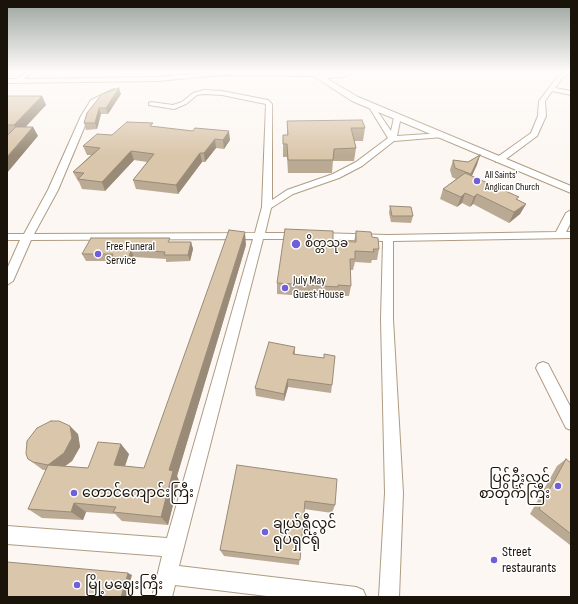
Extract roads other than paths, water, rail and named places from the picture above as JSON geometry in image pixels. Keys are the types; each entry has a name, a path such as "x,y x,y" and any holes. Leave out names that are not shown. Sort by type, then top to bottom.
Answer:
{"street":[{"path":"7,281 53,190 79,127 96,99"},
{"path":"151,104 174,107 189,99"},
{"path":"162,597 173,548 267,207 269,104 266,101 258,99"},
{"path":"357,99 372,107 443,135 571,190"},
{"path":"499,160 534,134 542,116 543,99"},
{"path":"372,107 392,140"},
{"path":"392,140 398,118"},
{"path":"267,207 290,192 336,176 359,164 392,140 443,135"},
{"path":"559,236 571,213"},
{"path":"7,237 259,235 388,238 571,235"},
{"path":"388,238 387,319 394,493 390,597"},
{"path":"543,368 571,423"},
{"path":"7,535 173,548"},
{"path":"167,574 347,597"}],"place":[{"name":"All Saints' Anglican Church","path":"477,181"},
{"name":"စိတ္တသုခ","path":"296,244"},
{"name":"Free Funeral Service","path":"98,254"},
{"name":"July May Guest House","path":"285,288"},
{"name":"ပြင်ဦးလွင် စာတိုက်ကြီး","path":"558,486"},
{"name":"တောင်ကျောင်းကြီး","path":"74,493"},
{"name":"ချယ်ရီလွင် ရုပ်ရှင်ရုံ","path":"265,532"},
{"name":"Street restaurants","path":"494,560"},
{"name":"မြို့မဈေးကြီး","path":"77,585"}]}
